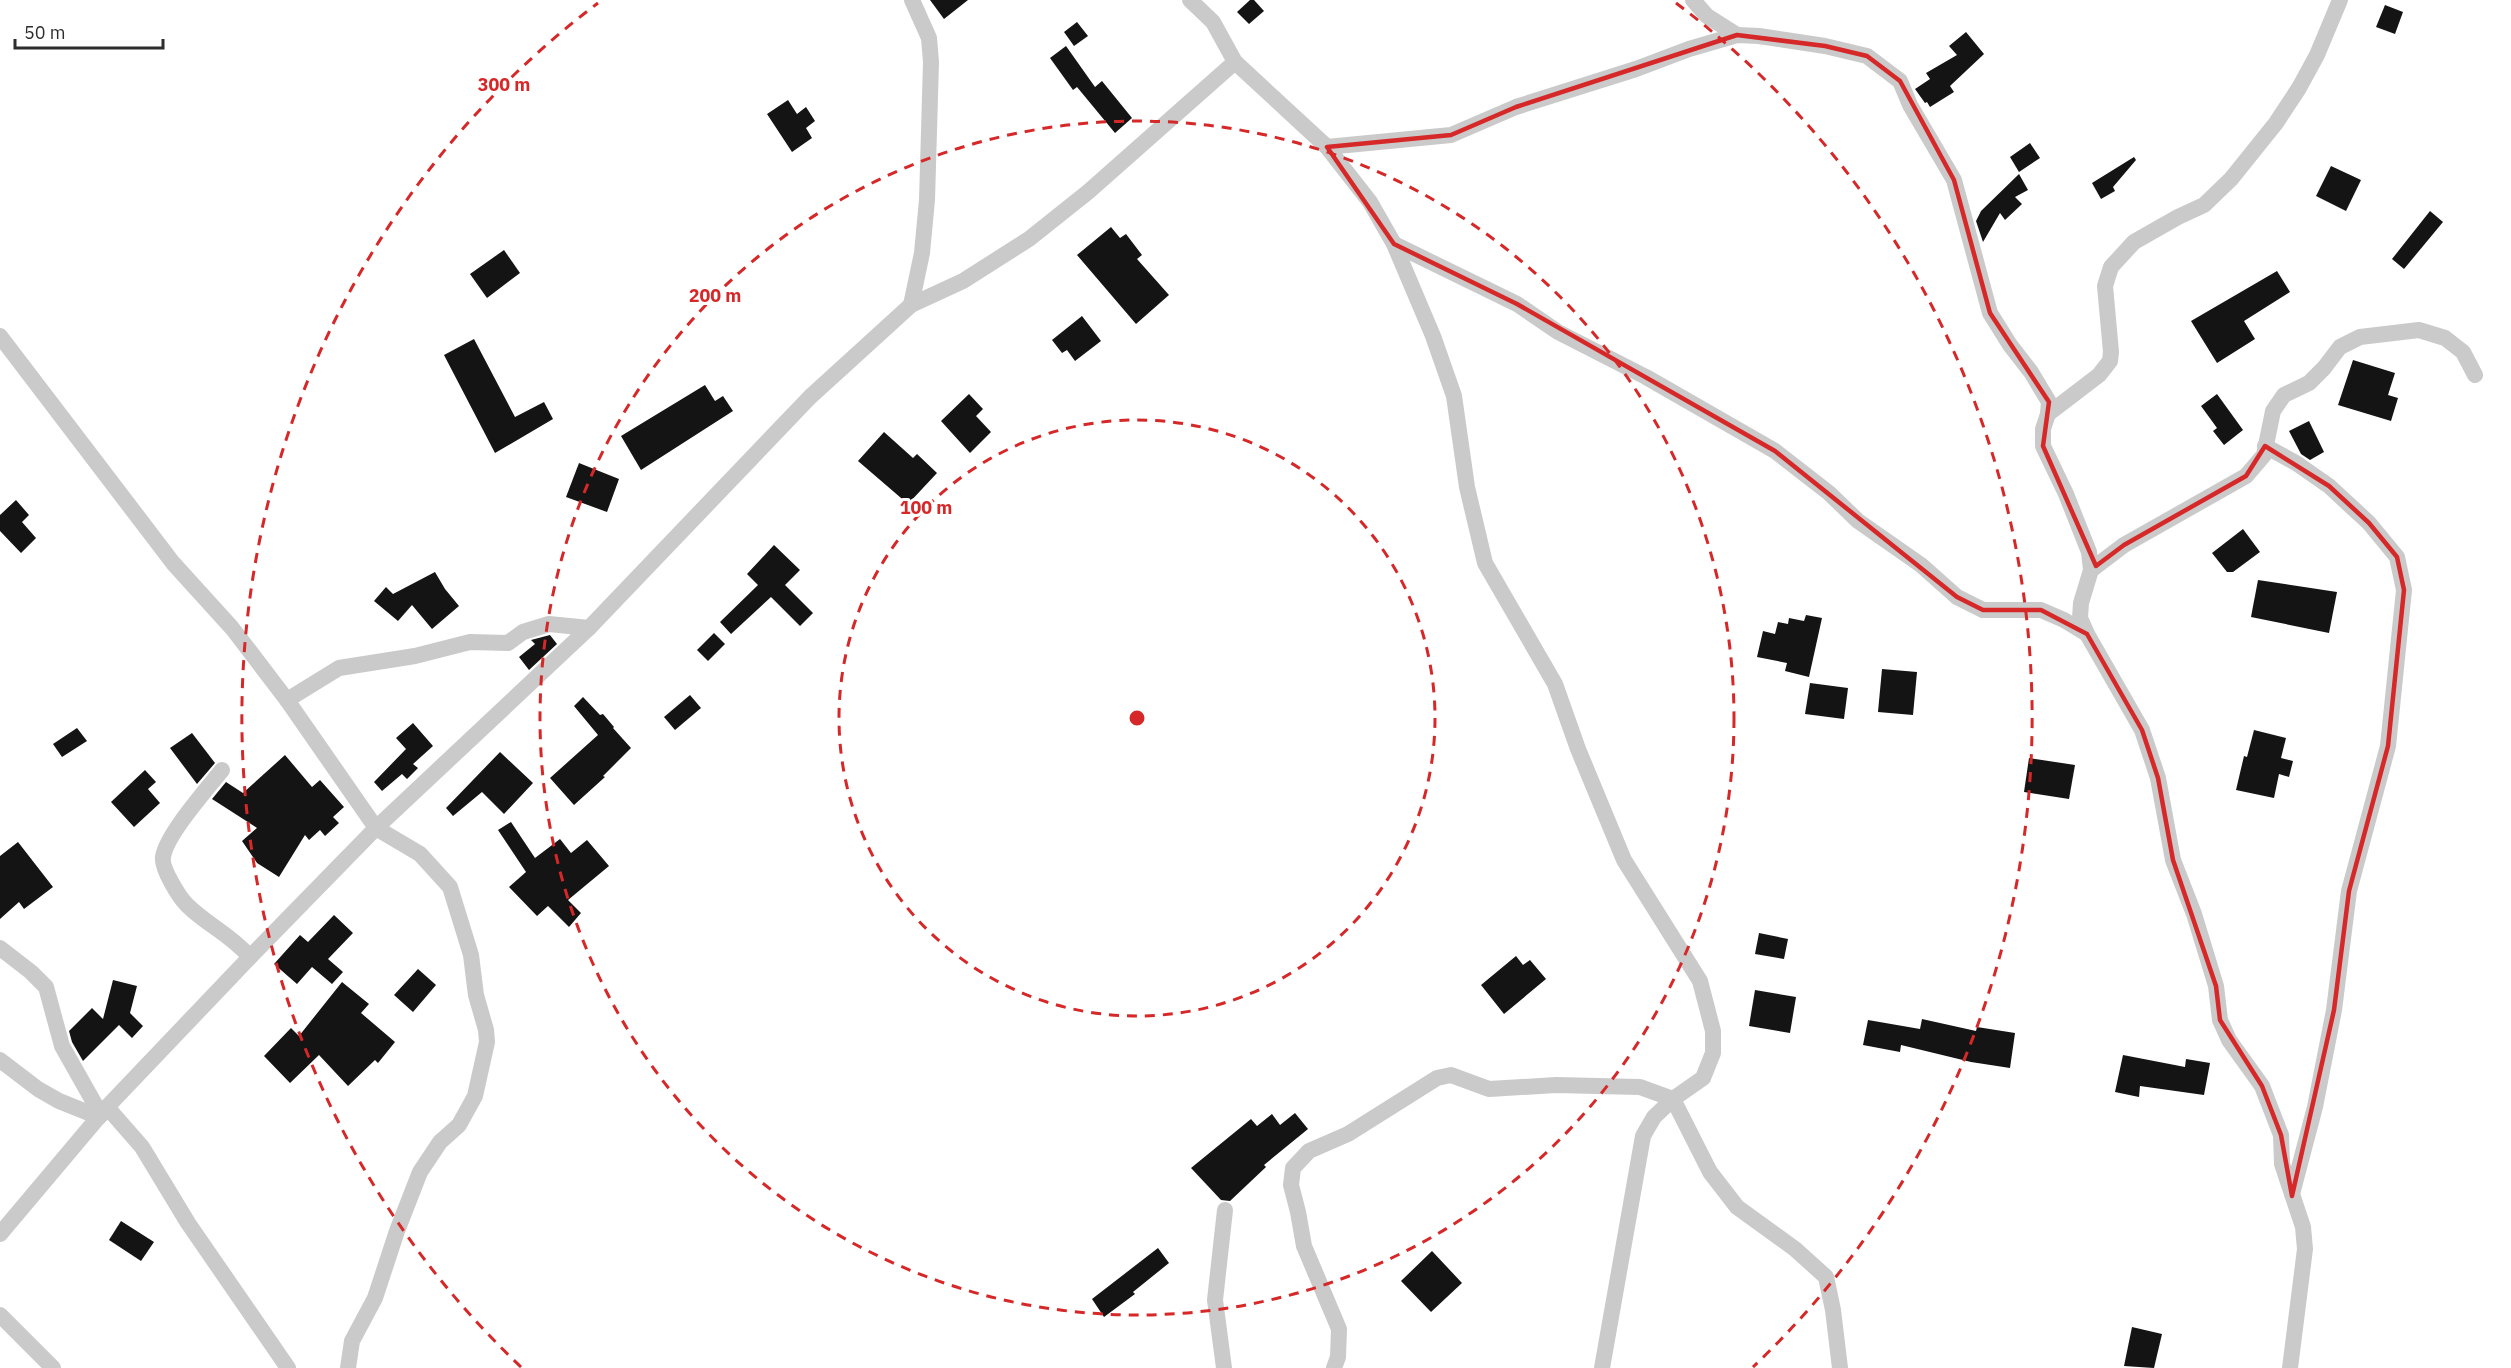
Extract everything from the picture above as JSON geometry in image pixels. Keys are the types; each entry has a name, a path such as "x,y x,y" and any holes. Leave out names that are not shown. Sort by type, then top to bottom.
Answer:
{"street":[{"path":"911,305 922,253 927,200 931,62 929,38 912,0"},
{"path":"1190,0 1213,22 1235,62 1327,147 1370,202 1394,244 1433,336 1454,396 1467,487 1485,563 1555,684 1578,749 1624,860 1700,981 1713,1031 1713,1053 1703,1078 1672,1100 1654,1117 1643,1136 1602,1368"},
{"path":"1693,0 1707,16 1737,35"},
{"path":"2048,414 2099,375 2110,361 2105,286 2111,267 2134,242 2204,205 2231,179 2276,123 2299,88 2317,56 2340,0"},
{"path":"1327,147 1451,135 1516,107 1737,35 1825,46 1867,56 1900,81 1915,114 1954,180 1990,313 2049,402 2043,429 2043,446 2066,494 2089,552 2091,570 2081,603 2080,618 2142,730 2158,778 2173,860 2194,914 2216,986 2220,1020 2229,1040 2262,1086 2281,1135 2282,1164 2303,1227 2305,1249 2290,1368"},
{"path":"0,1234 102,1113 250,957 376,828 590,628 810,397 911,305 963,280 1029,239 1088,192 1235,62"},
{"path":"1394,244 1517,304 1558,332 1646,376 1775,451 1829,493 1858,522 1921,565 1957,597 1983,610 2041,610 2087,634"},
{"path":"2091,570 2124,544 2246,476 2264,455 2274,411 2284,395 2309,383 2340,347 2360,337 2419,330 2445,338 2463,352 2475,375"},
{"path":"0,336 173,563 232,628 287,699 376,828 420,854 450,886 471,956 476,995 487,1042 475,1096 459,1125 440,1142 420,1172 397,1231 375,1298 352,1341 348,1368"},
{"path":"2265,446 2296,463 2329,486 2369,523 2397,557 2404,590 2388,746 2349,891 2334,1010 2315,1107 2292,1196"},
{"path":"287,699 339,668 415,656 470,642 508,643 523,632 549,624 590,628"},
{"path":"222,770 182,821 162,859 164,869 186,905 237,942 250,957"},
{"path":"0,948 46,987 63,1046 102,1113 142,1148 188,1223 288,1368"},
{"path":"0,1060 45,1093 102,1113"},
{"path":"1334,1368 1338,1357 1339,1329 1304,1246 1291,1185 1293,1168 1309,1151 1357,1128 1437,1078 1450,1075 1489,1089 1556,1085 1640,1087 1672,1100 1710,1172 1737,1207 1795,1249 1826,1277 1833,1310 1840,1368"},
{"path":"1224,1368 1215,1300 1225,1210"},
{"path":"0,1315 53,1368"}],"highlighted area":[{"path":"1737,35 1825,46 1867,56 1900,81 1954,180 1990,313 2049,402 2043,446 2096,566 2124,545 2246,476 2265,446 2329,486 2369,523 2397,557 2404,590 2388,746 2349,891 2334,1010 2292,1196 2281,1135 2262,1086 2220,1020 2216,986 2173,860 2158,778 2142,730 2087,634 2041,610 1983,610 1957,597 1775,451 1517,304 1394,244 1327,147 1451,135 1516,107"}],"building":[{"path":"930,0 968,0 944,19"},
{"path":"1250,0 1254,0 1264,11 1249,24 1237,12"},
{"path":"2385,5 2403,12 2395,34 2376,27"},
{"path":"1077,22 1088,36 1074,46 1064,32"},
{"path":"1966,32 1984,54 1950,86 1954,92 1930,107 1915,89 1930,79 1926,73 1957,55 1949,46"},
{"path":"1066,46 1095,87 1102,81 1132,118 1115,133 1077,87 1073,90 1050,58"},
{"path":"788,100 797,114 806,107 815,121 806,128 812,138 792,152 767,114"},
{"path":"2030,143 2040,158 2019,172 2010,157"},
{"path":"2134,157 2136,160 2113,187 2115,191 2101,199 2092,183"},
{"path":"2331,166 2361,180 2346,211 2316,196"},
{"path":"2019,174 2028,190 2015,197 2022,204 2005,220 2000,213 1983,242 1976,221 1981,211"},
{"path":"2430,211 2443,222 2404,269 2392,259"},
{"path":"1111,227 1120,238 1126,234 1142,255 1137,259 1169,295 1136,324 1077,255"},
{"path":"504,250 520,273 487,298 470,274"},
{"path":"2277,271 2290,292 2244,321 2255,339 2217,363 2191,321"},
{"path":"1082,316 1101,341 1075,361 1067,350 1062,353 1052,340"},
{"path":"474,339 515,417 544,402 553,419 495,453 444,355"},
{"path":"2353,360 2395,373 2388,395 2398,398 2391,421 2338,405"},
{"path":"705,385 715,401 723,396 733,411 641,470 621,436"},
{"path":"969,394 983,409 976,416 991,432 970,453 941,421"},
{"path":"2217,394 2243,430 2224,445 2213,431 2217,428 2201,406"},
{"path":"2309,421 2324,452 2310,460 2301,454 2289,431"},
{"path":"884,432 913,458 917,454 937,473 908,504 858,461"},
{"path":"579,463 619,479 607,512 566,497"},
{"path":"16,500 29,515 22,522 36,538 21,553 0,531 0,515"},
{"path":"2243,529 2260,552 2233,572 2227,572 2212,553"},
{"path":"774,545 800,570 785,585 813,613 800,626 771,597 731,634 720,622 758,585 747,574"},
{"path":"435,572 459,606 432,629 412,605 398,621 374,601 386,587 393,594"},
{"path":"2258,580 2337,592 2329,633 2251,617"},
{"path":"1806,615 1822,618 1809,677 1785,671 1787,663 1757,657 1763,631 1775,634 1778,622 1788,624 1789,618 1804,621"},
{"path":"714,633 725,644 708,661 697,650"},
{"path":"550,635 557,644 529,670 519,657 535,644 531,640"},
{"path":"1882,669 1917,672 1913,715 1878,712"},
{"path":"1810,683 1848,688 1844,719 1805,714"},
{"path":"690,695 701,708 675,730 664,717"},
{"path":"583,697 600,715 603,714 631,748 603,776 605,777 574,805 550,778 598,735 574,706"},
{"path":"413,723 433,746 413,764 418,768 407,779 402,774 382,791 374,782 406,749 396,738"},
{"path":"77,728 87,741 62,757 53,744"},
{"path":"2254,730 2286,738 2281,758 2293,761 2289,777 2279,774 2274,798 2236,790 2244,756 2247,757"},
{"path":"192,733 215,763 197,784 170,748"},
{"path":"500,752 533,783 504,814 482,792 453,816 446,808"},
{"path":"285,755 312,787 320,780 344,807 333,817 339,823 325,836 320,830 309,840 305,835 279,877 257,863 242,841 257,828 212,799 226,782 243,793"},
{"path":"2029,758 2075,765 2069,799 2024,792"},
{"path":"145,770 156,782 148,789 160,803 134,827 111,802"},
{"path":"511,822 535,858 560,839 571,853 587,840 609,866 568,900 581,913 569,927 548,906 537,916 509,887 526,872 498,830"},
{"path":"18,842 53,887 24,909 19,902 0,919 0,856"},
{"path":"334,915 353,933 328,959 343,972 332,984 312,967 297,984 274,964 300,935 308,942"},
{"path":"1759,933 1788,939 1784,959 1755,954"},
{"path":"1516,956 1523,965 1530,960 1546,979 1504,1014 1481,985"},
{"path":"418,969 436,985 413,1012 394,995"},
{"path":"113,980 137,986 130,1013 143,1026 132,1038 119,1025 83,1061 72,1042 69,1031 92,1008 103,1019"},
{"path":"342,982 369,1004 361,1013 395,1042 378,1063 375,1060 348,1086 319,1055 290,1083 264,1056 291,1028 299,1036"},
{"path":"1755,990 1796,997 1790,1033 1749,1026"},
{"path":"1922,1019 1976,1031 1977,1027 2015,1033 2010,1068 1971,1062 1901,1045 1900,1052 1863,1045 1868,1020 1920,1029"},
{"path":"2123,1055 2185,1067 2186,1059 2210,1063 2204,1095 2140,1086 2139,1097 2115,1092"},
{"path":"1295,1113 1308,1129 1264,1165 1266,1167 1230,1201 1221,1200 1191,1168 1251,1119 1257,1126 1272,1114 1280,1125"},
{"path":"121,1221 154,1242 141,1261 109,1240"},
{"path":"1158,1248 1169,1263 1133,1292 1135,1294 1104,1317 1092,1299"},
{"path":"1432,1251 1462,1283 1431,1312 1401,1281"},
{"path":"2132,1327 2162,1334 2154,1368 2124,1366"}]}
